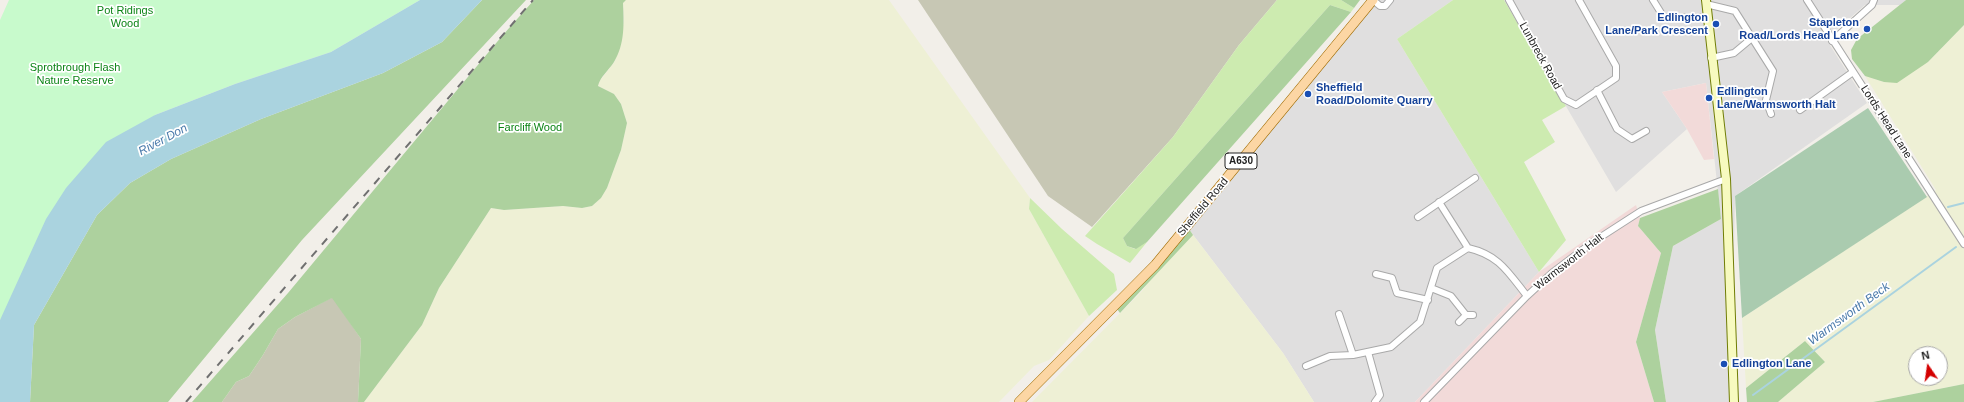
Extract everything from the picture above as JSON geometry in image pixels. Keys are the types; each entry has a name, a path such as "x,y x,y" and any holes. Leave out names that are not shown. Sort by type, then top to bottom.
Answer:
{"main road":[{"name":"Sheffield Road","path":"1019,402 1155,265 1373,0"},
{"path":"1706,2 1711,58 1726,179 1734,402"}],"street":[{"name":"Sheffield Road","path":"1373,0 1380,6 1385,6 1390,0"},
{"name":"Lunbreck Road","path":"1509,0 1564,99 1576,106 1597,90"},
{"path":"1579,0 1616,66 1616,78 1597,90 1617,129 1632,139 1646,131"},
{"path":"1653,0 1663,16 1669,18 1707,17"},
{"name":"Lords Head Lane","path":"1807,0 1964,244"},
{"path":"1832,41 1872,4 1874,0"},
{"path":"1706,2 1735,11 1773,71 1766,100 1771,114"},
{"path":"1711,58 1734,53 1752,38"},
{"path":"1800,110 1853,72"},
{"path":"1418,217 1475,178"},
{"name":"Warmsworth Halt","path":"1424,402 1552,272 1593,242 1641,211 1726,179"},
{"path":"1439,202 1468,248"},
{"path":"1306,366 1330,356 1353,355 1391,347 1420,322 1438,268 1468,248 1483,251 1500,263 1527,296"},
{"path":"1376,274 1392,278 1397,293 1428,300"},
{"path":"1431,288 1451,296 1466,315"},
{"path":"1339,314 1353,355"},
{"path":"1459,322 1466,315 1473,315"},
{"path":"1368,352 1380,395 1375,402"}],"shaded area":[{"path":"626,0 889,0 1030,198 1029,209 1089,316 1049,360 1034,366 999,402 364,402 422,325 439,288 491,208 504,210 563,206 582,208 592,206 601,198 607,188 621,150 627,123 621,104 614,94 598,86 599,82 615,61 624,21 623,3"},
{"path":"918,0 1277,0 1239,45 1173,137 1092,227 1048,196"},
{"path":"1377,0 1453,0 1397,39 1539,272 1415,402 1314,402 1283,353 1187,227"},
{"path":"1504,0 1906,0 1900,5 1865,5 1826,39 1867,103 1735,196 1731,402 1666,402 1655,330 1673,246 1721,219 1706,83 1662,92 1687,129 1616,192"},
{"path":"1964,25 1964,384 1873,402 1778,402 1825,362 1805,341 1746,388 1742,318 1936,190 1865,76 1884,82 1928,62"},
{"path":"1706,83 1714,159 1704,160 1687,129 1662,92"},
{"path":"1636,205 1640,218 1638,226 1661,253 1636,342 1654,402 1415,402 1539,272"},
{"path":"1187,227 1283,353 1314,402 1032,402 1142,291"},
{"path":"333,297 361,339 358,402 222,402 236,382 249,376 278,329 295,317"}],"green space":[{"name":"Sprotbrough Flash Nature Reserve","path":"9,0 420,0 331,52 235,84 155,115 0,320 0,20"},
{"path":"482,0 526,0 302,240 168,402 30,402 34,325 97,215 130,183 171,159 261,119 383,73 442,42"},
{"name":"Farcliff Wood","path":"534,0 626,0 623,3 622,41 618,55 598,86 614,94 621,104 627,123 621,150 607,188 601,198 592,206 582,208 563,206 504,210 491,208 439,288 422,325 364,402 358,402 361,339 332,298 295,317 278,329 249,376 236,382 222,402 192,402 288,293 502,36"},
{"path":"1277,0 1341,0 1354,8 1351,12 1330,5 1123,238 1127,246 1135,249 1147,242 1130,263 1085,236 1173,137 1239,45"},
{"path":"1341,0 1360,0 1354,8"},
{"path":"1453,0 1504,0 1566,106 1542,120 1555,142 1524,162 1566,240 1539,272 1397,39"},
{"path":"1906,0 1964,0 1964,25 1928,62 1897,83 1884,82 1865,76 1852,59 1851,50 1857,39"},
{"path":"1330,5 1351,12 1147,242 1136,249 1127,246 1123,238"},
{"path":"1868,108 1927,197 1742,318 1735,196"},
{"path":"1718,189 1721,219 1673,246 1655,330 1666,402 1654,402 1636,342 1661,253 1638,226 1640,218"},
{"path":"1030,198 1062,229 1114,274 1117,290 1089,316 1029,209"},
{"path":"1189,229 1193,235 1120,313 1117,309"},
{"path":"1805,341 1825,362 1778,402 1747,402 1746,388"},
{"path":"1964,384 1964,402 1873,402"}],"water":[{"name":"River Don","path":"420,0 482,0 442,42 383,73 261,119 171,159 130,183 97,215 34,325 30,402 0,402 0,320 46,219 66,188 106,142 155,115 235,84 331,52"}],"waterway":[{"name":"Warmsworth Beck","path":"1948,207 1964,203"},
{"name":"Warmsworth Beck","path":"1753,395 1956,247"}],"railway":[{"path":"186,402 533,0"}],"place":[{"name":"Edlington Lane/Park Crescent","path":"1716,24"},
{"name":"Stapleton Road/Lords Head Lane","path":"1867,29"},
{"name":"Sheffield Road/Dolomite Quarry","path":"1308,94"},
{"name":"Edlington Lane/Warmsworth Halt","path":"1709,98"},
{"name":"Edlington Lane","path":"1724,364"}],"park label":[{"name":"Pot Ridings Wood","path":"125,17"}]}
